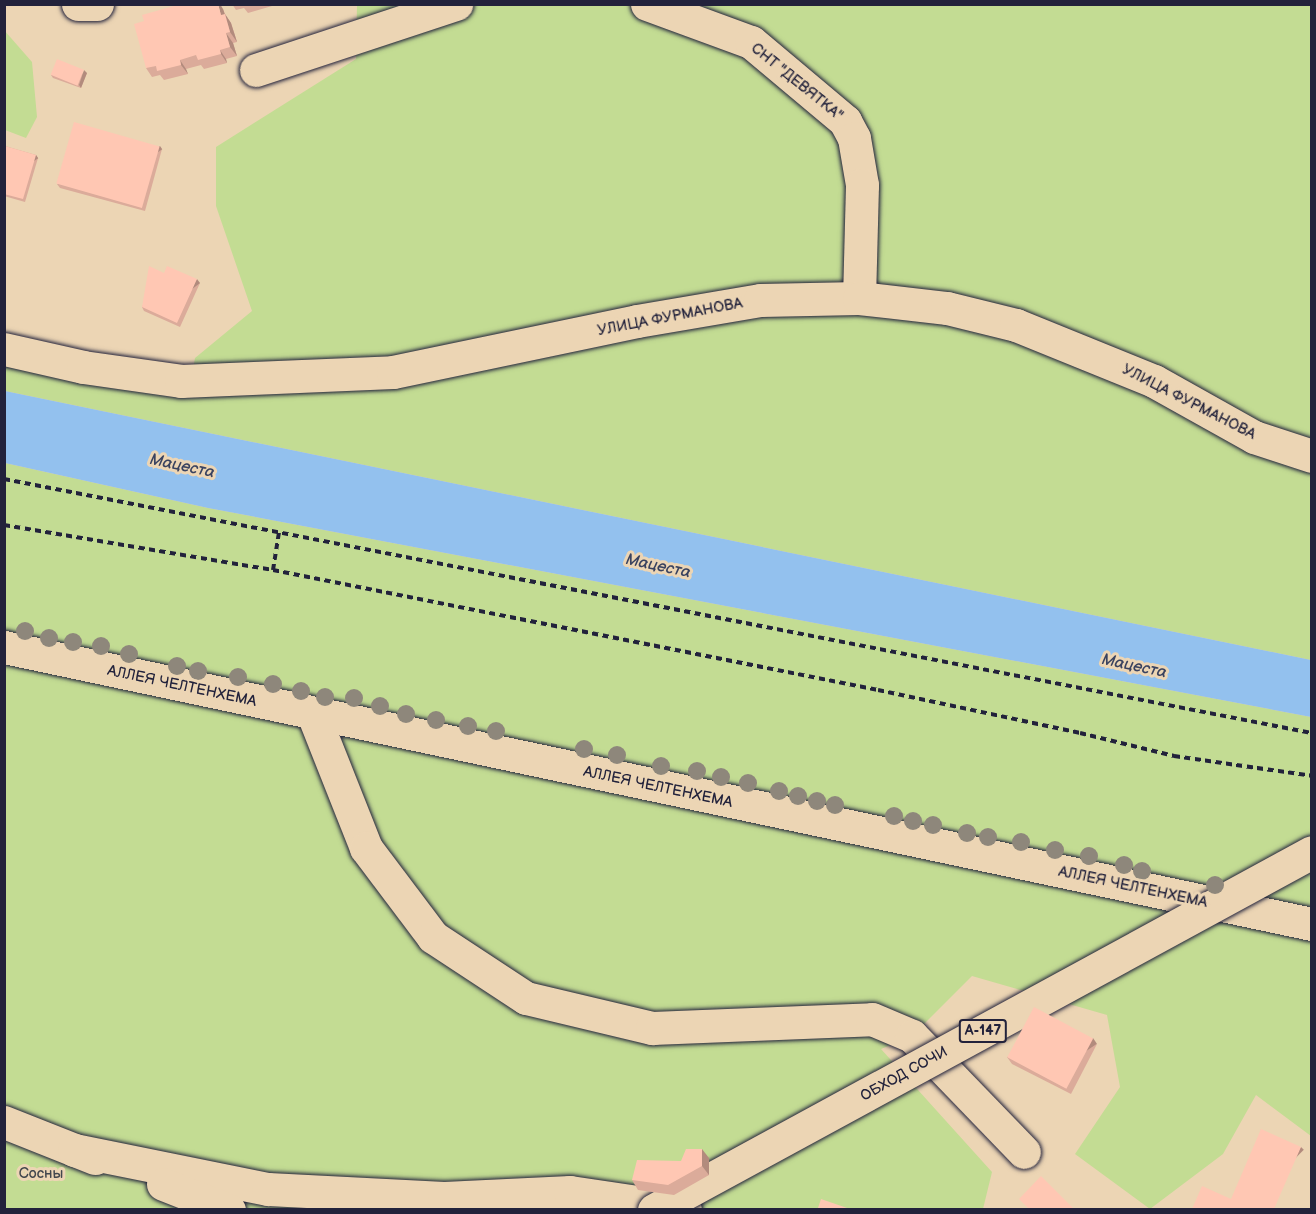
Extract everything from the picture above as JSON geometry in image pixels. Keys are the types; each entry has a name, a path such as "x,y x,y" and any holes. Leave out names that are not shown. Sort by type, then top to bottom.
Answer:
{"main road":[{"path":"256,70 456,4"},
{"name":"СНТ \"ДЕВЯТКА\"","path":"647,4 751,42 845,121 854,138 862,185 859,298"},
{"name":"УЛИЦА ФУРМАНОВА","path":"4,349 83,367 181,381 393,372 638,321 760,300 859,298 947,308 1016,325 1154,381 1254,436 1311,456"},
{"name":"АЛЛЕЯ ЧЕЛТЕНХЕМА","path":"4,648 1311,924"},
{"path":"313,714 366,848 372,857 433,937 526,998 652,1028 872,1019 912,1036 1024,1152"},
{"name":"ОБХОД СОЧИ","path":"654,1209 1311,852"},
{"path":"4,1122 229,1209"},
{"path":"74,1150 268,1189 444,1198 570,1192 685,1209"}],"path":[{"path":"4,479 1311,733"},
{"path":"4,525 273,570 878,690 1080,733 1174,756 1311,776"},
{"path":"273,570 279,532"}],"green space":[{"path":"357,5 1311,5 1311,660 5,391 5,346 191,380 195,358 252,311 216,206 216,147 356,59"},
{"path":"4,30 32,62 37,117 26,138 5,130"},
{"name":"Сосны","path":"5,463 208,508 1311,717 1311,1136 1256,1095 1223,1154 1150,1209 1075,1154 1120,1087 1107,1015 972,976 912,1036 881,1049 992,1172 983,1209 5,1210"}],"water":[{"name":"Мацеста","path":"5,391 1311,660 1311,717 208,508 5,463"}],"building":[{"path":"181,4 218,4 221,15 225,14 230,32 226,33 230,47 220,50 221,54 198,60 196,55 180,60 181,65 157,71 156,66 146,68 134,24 144,21 142,15"},
{"path":"57,59 84,70 78,86 51,75"},
{"path":"74,122 160,147 142,208 56,184"},
{"path":"5,146 36,155 23,199 4,194"},
{"path":"149,266 164,273 167,266 197,279 177,323 142,307"},
{"path":"1034,1007 1093,1038 1066,1089 1007,1057"},
{"path":"1261,1129 1301,1147 1274,1209 1192,1209 1202,1186 1231,1199"},
{"path":"686,1149 702,1149 702,1166 668,1185 632,1180 637,1160 681,1161"},
{"path":"1041,1176 1074,1209 1029,1209 1019,1199"},
{"path":"821,1199 850,1209 818,1208"}]}
